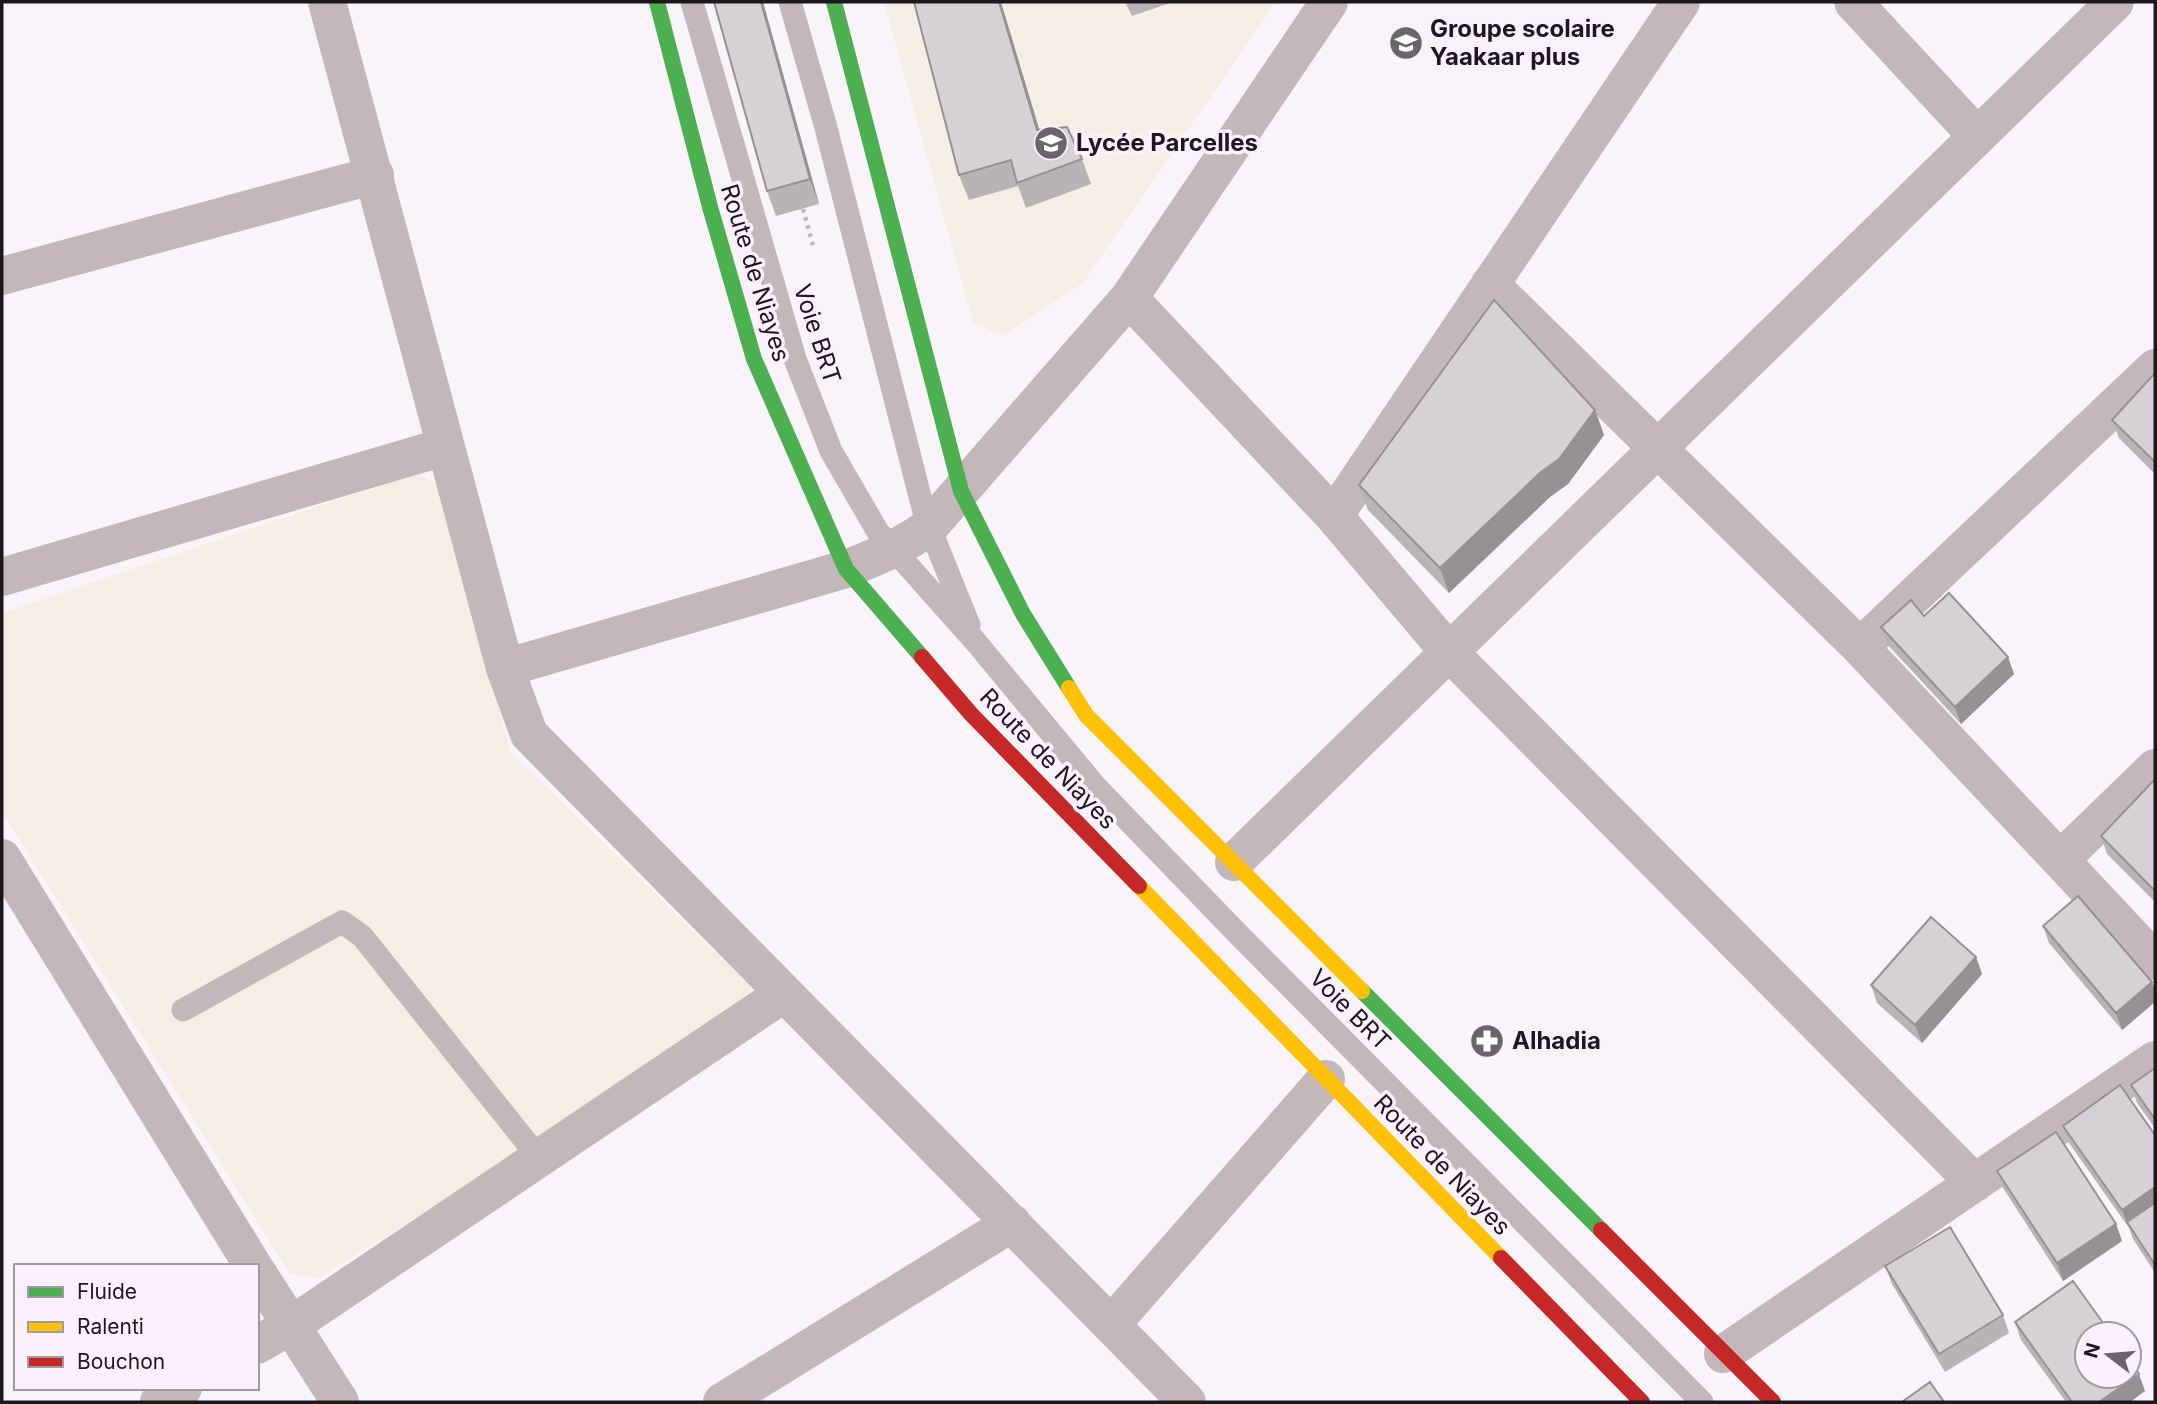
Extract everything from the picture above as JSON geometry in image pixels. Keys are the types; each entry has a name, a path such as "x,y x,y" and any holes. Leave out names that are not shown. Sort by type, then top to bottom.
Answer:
{"main road":[{"name":"Route de Niayes","path":"657,2 710,207 754,359 846,569 971,714 1642,1402"},
{"path":"834,2 961,491 1023,614 1086,715 1773,1402"}],"street":[{"path":"327,2 375,175 444,447 505,668 528,734 1187,1402"},
{"path":"505,668 846,569 914,539 930,526 1129,298 1329,2"},
{"path":"1334,516 1681,2"},
{"path":"1853,2 1977,136"},
{"path":"1234,862 2115,2"},
{"path":"2,276 375,175"},
{"path":"1490,284 1860,647 2155,961"},
{"path":"1129,298 1334,516 1450,652 1975,1183"},
{"path":"1860,647 2155,368"},
{"path":"2,577 444,447"},
{"path":"2060,860 2155,768"},
{"path":"2,858 252,1264"},
{"path":"259,1344 290,1326 783,994"},
{"path":"1723,1354 2155,1060"},
{"path":"1111,1325 1326,1079"},
{"path":"722,1402 1012,1223"},
{"path":"259,1275 340,1402"},
{"path":"159,1402 180,1390"}],"lane":[{"name":"Voie BRT","path":"692,2 794,359 831,452 878,532 975,640 1096,787 1702,1402"},
{"name":"Voie BRT","path":"790,2 825,124 925,516 975,640"},
{"path":"183,1010 342,922 362,936 538,1158"}],"shaded area":[{"name":"Lycée Parcelles","path":"884,2 1276,2 1083,283 1003,336 973,322"},
{"path":"416,473 440,486 510,751 751,987 744,1013 319,1278 290,1274 2,812 2,613"}],"building":[{"path":"714,2 761,2 810,179 767,191"},
{"path":"914,2 999,2 1037,130 1067,127 1082,159 1017,183 1011,160 959,175"},
{"path":"1494,300 1595,410 1559,459 1541,472 1440,568 1359,485"},
{"path":"2155,373 2155,462 2112,420"},
{"path":"1949,593 2008,657 1955,707 1881,627 1911,600 1924,616"},
{"path":"2155,779 2155,891 2101,836"},
{"path":"2078,896 2152,982 2116,1013 2043,926"},
{"path":"1931,917 1976,957 1915,1025 1871,985"},
{"path":"2155,1068 2155,1119 2131,1085"},
{"path":"2120,1085 2155,1135 2155,1187 2122,1210 2063,1126"},
{"path":"2056,1132 2116,1224 2057,1263 1997,1171"},
{"path":"2155,1203 2155,1265 2127,1222"},
{"path":"1950,1227 2003,1315 1939,1354 1885,1266"},
{"path":"2073,1281 2101,1320 2073,1320 2073,1390 2116,1390 2099,1402 2072,1402 2015,1322"},
{"path":"1930,1382 1944,1402 1902,1402"}],"traffic: fast":[{"path":"657,2 710,207 754,359 846,569 922,657"},
{"path":"834,2 961,491 1023,614 1069,688"},
{"path":"1362,991 1601,1230"}],"traffic: slow":[{"path":"1069,688 1086,715 1362,991"},
{"path":"1139,886 1501,1258"}],"traffic: jam":[{"path":"922,657 971,714 1139,886"},
{"path":"1601,1230 1773,1402"},
{"path":"1501,1258 1642,1402"}],"place":[{"name":"Groupe scolaire Yaakaar plus","path":"1406,43"},
{"name":"Lycée Parcelles","path":"1051,143"},
{"name":"Alhadia","path":"1487,1041"}]}
